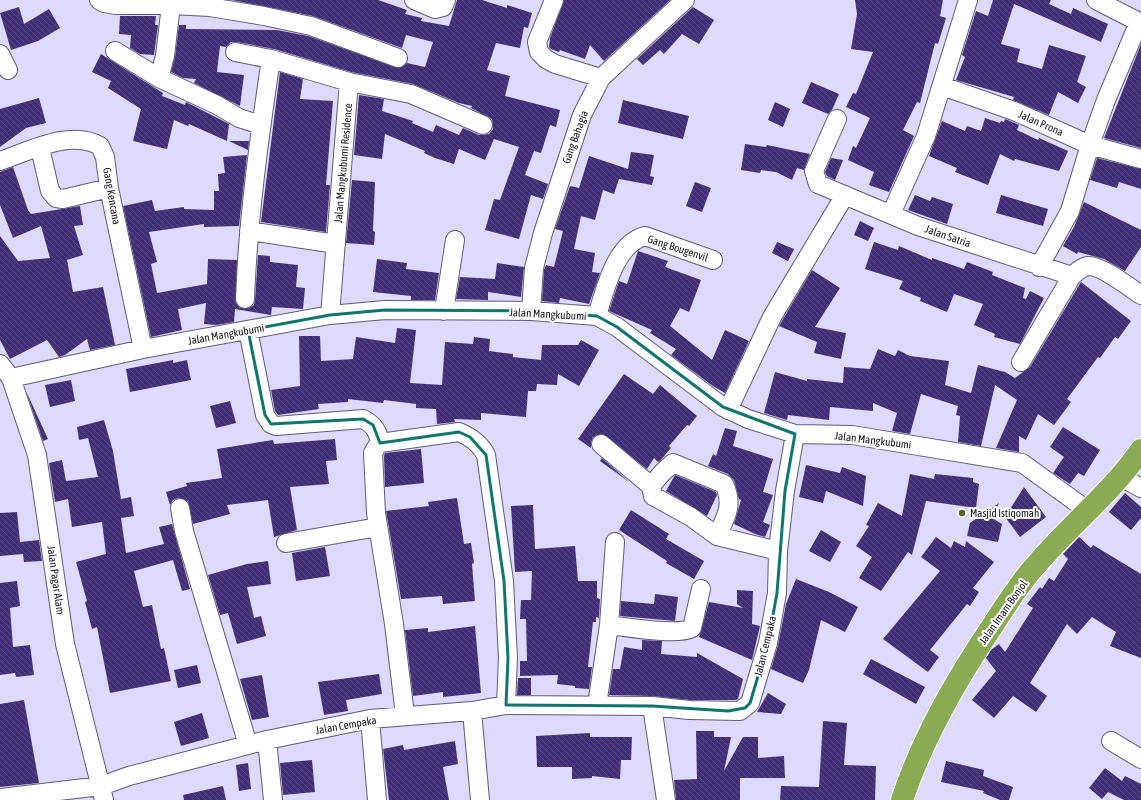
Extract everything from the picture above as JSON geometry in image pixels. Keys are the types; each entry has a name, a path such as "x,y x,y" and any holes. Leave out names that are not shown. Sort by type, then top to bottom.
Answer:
{"highway":[{"name":"Jalan Imam Bonjol","path":"902,800 935,720 964,668 1036,565 1119,476 1141,450"}],"street":[{"path":"99,0 104,3 116,5 210,7 312,26 398,58"},
{"path":"414,0 435,9 443,7 446,0"},
{"path":"554,0 537,42 539,52 546,59 555,64 601,78"},
{"name":"Gang Bahagia","path":"531,311 534,268 543,233 582,114 601,78 685,0"},
{"path":"891,214 926,136 968,0"},
{"path":"1039,267 1070,211 1090,145 1106,100 1140,23 1096,0"},
{"path":"159,78 165,56 171,5"},
{"path":"115,52 159,78 217,105 239,118 261,125"},
{"path":"235,52 272,59 349,82 411,94 483,125"},
{"path":"0,54 8,70"},
{"path":"245,299 247,247 261,125 272,59"},
{"name":"Jalan Mangkubumi Residence","path":"330,315 349,82"},
{"name":"Jalan Prona","path":"942,86 1014,111 1090,145 1141,159"},
{"name":"Jalan Satria","path":"837,119 814,171 818,184 918,226 1039,267 1072,276"},
{"name":"Gang Kencana","path":"0,161 62,140 83,140 100,146 105,158 109,188 143,348"},
{"path":"40,148 50,191 56,198 63,200 109,188"},
{"path":"728,410 772,317 845,195"},
{"path":"250,231 336,244"},
{"name":"Gang Bougenvil","path":"597,316 611,274 627,247 635,239 645,236 713,260"},
{"path":"444,311 455,240"},
{"path":"1021,362 1072,276 1079,270 1087,266 1096,266 1141,295"},
{"name":"Jalan Mangkubumi","path":"4,370 143,348 330,315 385,310 531,311 597,316 617,327 728,410 748,419 795,434 852,435 1022,463 1087,510"},
{"path":"248,330 265,415 271,424 276,426 363,419 373,425 379,434 380,443"},
{"name":"Jalan Pagar Alam","path":"4,370 37,455 65,644 102,793"},
{"path":"405,716 394,624 378,527 373,453 376,446 380,443 459,432 470,437 483,448 486,455 504,581 508,658 506,705"},
{"name":"Jalan Cempaka","path":"0,798 102,793 128,776 267,740 370,719 472,711 506,705 652,706 689,710 740,711 750,703 768,643 777,593 778,551 785,492 795,434"},
{"path":"601,444 651,486 653,496 691,517 716,536 778,551"},
{"path":"651,486 662,472 676,462 724,484 730,501 728,512 716,536"},
{"path":"1119,476 1141,488"},
{"path":"180,508 184,531 248,745"},
{"path":"286,543 378,527"},
{"path":"597,705 609,625 615,542"},
{"path":"609,625 678,631 690,629 692,628 701,589"},
{"path":"652,706 666,800"},
{"path":"472,711 480,800"},
{"path":"370,719 377,800"},
{"path":"267,740 273,800"},
{"path":"1111,741 1141,759"}],"highlighted area":[{"path":"385,310 531,311 597,316 617,327 723,407 795,434 785,491 777,593 768,643 750,703 745,708 728,711 652,706 506,705 508,658 504,581 486,455 470,437 459,432 380,443 373,425 363,419 271,424 265,415 248,330 330,315"}],"building":[{"path":"232,0 378,0 407,10 405,14 422,18 421,21 449,26 457,0 482,0 507,8 507,5 532,13 528,28 524,27 520,48 496,43 487,70 510,76 505,96 560,110 556,127 550,125 541,153 534,151 525,175 548,184 543,199 531,195 519,239 485,230 494,199 500,200 519,147 494,139 485,160 459,149 454,164 435,158 424,153 425,151 385,134 382,159 354,155 359,95 384,99 382,111 413,121 412,123 433,132 436,125 459,135 463,128 479,135 489,134 493,129 492,119 471,108 472,106 459,103 413,84 351,72 274,49 237,42 231,42 226,47 220,46 217,72 244,75 240,106 194,83 196,79 183,78 171,72 175,57 179,25 186,25 186,29 277,30 308,36 399,68 407,63 425,67 433,42 406,35 402,48 313,16"},
{"path":"564,0 670,0 604,61 590,45 585,59 560,50 559,52 549,47 550,38"},
{"path":"855,0 943,0 940,16 946,18 938,44 935,43 920,103 917,102 903,130 914,136 889,192 869,185 874,172 848,160 853,146 856,148 870,118 846,107 853,93 856,94 873,52 851,49 857,14"},
{"path":"993,0 1051,0 1049,4 1071,14 1073,8 1108,24 1101,42 1014,4 1001,44 1020,49 1017,62 1042,69 1049,45 1086,56 1077,82 1086,87 1078,103 1058,92 1049,115 1013,100 1014,97 956,80 965,57 962,55 976,11 988,16"},
{"path":"19,7 24,24 49,9 60,28 38,41 11,50 0,13"},
{"path":"693,7 714,20 699,44 682,34 664,54 660,50 643,65 637,59"},
{"path":"120,16 156,16 155,25 158,25 154,55 140,54 130,48 131,35 119,34"},
{"path":"1141,44 1141,148 1104,138"},
{"path":"101,54 163,93 162,96 185,105 186,102 229,124 227,141 189,124 188,126 174,120 167,149 133,141 141,109 108,88 111,81 92,72"},
{"path":"280,72 303,79 300,99 333,101 326,185 330,185 326,232 261,222"},
{"path":"811,82 839,94 832,110 828,114 802,103"},
{"path":"39,98 46,123 26,128 0,147 0,109"},
{"path":"623,100 689,116 683,139 618,123"},
{"path":"775,102 790,109 783,127 768,120"},
{"path":"985,118 1000,123 1001,121 1004,122 1005,119 1019,125 1017,130 1038,140 1039,138 1068,151 1059,171 1015,159 1014,161 1000,154 988,185 955,172 957,168 929,156 942,121 965,131 967,126 981,131"},
{"path":"229,141 249,141 248,150"},
{"path":"745,144 766,147 767,145 810,154 804,170 797,168 792,180 776,172 761,170 760,173 741,170"},
{"path":"631,152 654,155 650,176 654,177 652,185 619,179 614,194 603,190 595,220 581,216 574,249 595,253 592,272 600,273 589,304 560,298 559,303 542,301 544,270 546,265 554,267 563,231 555,229 570,186 579,188 589,156 628,169"},
{"path":"247,155 239,226 204,227 204,224 149,232 157,262 151,264 157,293 207,284 208,259 237,260 236,303 240,308 249,308 254,305 255,300 258,255 270,256 270,262 298,265 296,287 305,288 303,309 272,307 271,315 235,309 234,322 216,325 204,324 206,303 178,309 182,330 151,337 123,206 152,200 155,211 184,207 184,209 214,210 214,191 219,191 218,174 225,173 223,157"},
{"path":"831,158 843,160 835,180 827,176 825,172"},
{"path":"1097,158 1141,169 1141,189 1119,182 1117,188 1090,180"},
{"path":"13,167 28,210 31,214 80,206 83,225 74,226 83,255 67,260 73,292 103,287 115,345 90,350 87,339 65,355 59,357 47,340 10,359 0,340 0,236 18,261 50,258 41,226 13,238 0,205 0,172"},
{"path":"352,180 375,182 373,231 375,232 374,245 346,243"},
{"path":"695,182 711,188 702,212 686,206"},
{"path":"915,195 930,201 932,197 953,204 947,224 908,210"},
{"path":"1001,195 1048,209 1043,226 996,213"},
{"path":"1084,202 1141,230 1141,247 1125,271 1104,259 1078,252 1077,254 1063,246 1074,227"},
{"path":"860,221 874,228 868,241 854,235"},
{"path":"777,242 794,249 788,261 772,253"},
{"path":"874,242 898,250 899,246 932,260 932,258 964,269 967,262 993,272 992,275 1025,288 1023,298 1026,299 1030,291 1044,298 1020,344 994,337 995,334 974,325 983,304 954,294 947,312 920,301 921,298 899,289 903,281 865,269"},
{"path":"638,251 668,261 665,267 701,280 689,312 680,308 670,326 712,360 725,330 749,341 725,393 671,355 676,349 650,333 652,330 609,311 619,281 627,284"},
{"path":"377,259 407,263 406,269 439,273 435,300 411,300 411,296 373,292"},
{"path":"497,263 524,267 521,297 488,292 488,300 456,299 460,277 495,279"},
{"path":"812,270 840,288 815,327 846,333 841,359 814,353 817,342 779,326"},
{"path":"1081,282 1131,321 1118,339 1115,337 1100,358 1098,357 1067,399 1071,402 1054,425 1038,414 1026,440 1019,436 1019,452 996,448 1017,400 995,385 981,446 958,442 960,416 956,415 958,406 921,394 910,434 892,431 897,413 873,403 873,411 830,407 829,420 788,415 787,420 764,413 775,372 807,381 807,379 843,383 844,367 870,369 878,349 895,356 898,350 910,356 949,361 945,385 971,393 978,365 1005,372 1015,378 1030,367"},
{"path":"397,328 416,330 410,383 442,385 445,342 473,344 474,337 490,339 489,351 513,354 513,357 541,360 542,345 578,345 581,340 599,350 579,386 558,374 557,385 537,384 536,391 528,391 526,417 481,413 481,420 454,419 455,422 437,424 436,409 416,408 416,404 384,400 383,403 348,399 348,402 318,404 319,409 278,415 275,411 271,390 300,386 299,336 320,336 321,361 353,359 356,337 395,343"},
{"path":"173,360 173,363 187,360 191,380 130,392 126,369"},
{"path":"624,374 653,394 660,385 697,416 669,446 671,448 660,461 658,462 654,458 647,469 603,434 593,437 591,448 578,439"},
{"path":"71,380 75,401 50,407 45,385"},
{"path":"26,391 48,439 43,441"},
{"path":"230,401 236,423 216,428 210,406"},
{"path":"104,420 113,451 121,499 131,497 134,516 121,518 126,553 164,544 159,527 172,524 190,589 182,591 173,560 134,571 143,607 152,605 161,649 164,648 171,681 110,693 97,627 92,629 85,602 87,601 76,562 106,554 102,522 72,527 68,499 55,502 49,463 62,460 66,481 98,477 88,438 79,440 77,427"},
{"path":"1063,427 1100,450 1084,476 1078,473 1070,484 1053,473 1064,457 1050,447"},
{"path":"725,428 737,431 733,446 773,459 763,492 773,495 763,522 770,525 765,537 734,524 741,500 739,499 734,480 728,474 708,466 713,454 716,456"},
{"path":"335,439 337,460 326,461 329,484 290,487 297,530 274,537 268,500 227,505 230,514 193,524 188,501 178,498 173,500 170,505 166,492 187,486 186,483 222,478 217,449 273,440 274,444"},
{"path":"421,449 424,483 385,487 385,453"},
{"path":"602,458 629,482 600,461"},
{"path":"806,465 840,473 842,467 866,476 863,506 826,491 823,503 799,497"},
{"path":"910,474 934,479 935,474 973,478 973,482 979,484 976,508 926,501 912,555 908,552 881,591 859,578 872,557 856,546 869,526 866,525 878,503 902,516"},
{"path":"675,475 716,492 717,495 707,516 666,491"},
{"path":"1024,487 1046,517 1020,537 1005,517"},
{"path":"1125,493 1141,507 1141,518 1131,530 1109,512"},
{"path":"457,498 464,544 471,543 474,563 472,564 475,601 443,604 442,596 401,599 386,511 429,506 428,502"},
{"path":"999,503 992,518 1002,524 998,542 967,536 970,523"},
{"path":"533,505 535,549 575,546 578,581 597,581 597,598 600,599 599,618 596,617 596,622 593,622 588,667 592,667 589,689 557,684 558,675 520,676 520,661 527,661 526,619 520,619 521,600 531,600 532,571 515,572 511,506"},
{"path":"631,510 669,534 666,539 704,561 694,579 666,563 667,561 619,530"},
{"path":"17,512 20,542 39,540 42,561 24,562 23,554 0,556 0,513"},
{"path":"821,530 841,542 830,562 809,551"},
{"path":"936,537 951,548 954,541 965,547 966,541 994,562 973,588 979,592 970,606 967,604 930,650 939,657 928,672 883,639 940,571 921,557"},
{"path":"1079,537 1091,548 1093,545 1141,574 1141,658 1110,646 1116,632 1092,617 1077,634 1067,624 1030,683 1047,696 1036,712 1013,696 994,718 972,700 996,671 986,658 991,650 999,644 1005,652 1033,608 1027,604 1040,587 1042,589 1049,578 1054,581 1068,559 1063,554"},
{"path":"325,547 330,576 296,581 292,553"},
{"path":"268,561 271,584 247,587 254,618 261,616 266,636 237,644 228,613 220,615 208,575 247,564"},
{"path":"796,579 829,592 858,607 845,632 821,620 809,670 803,683 771,669 778,645 786,604"},
{"path":"17,581 20,606 10,608 13,647 30,645 34,675 16,677 15,673 0,675 0,583"},
{"path":"737,590 753,591 752,624 760,626 752,660 699,637 709,602 743,608 737,604"},
{"path":"655,594 678,597 675,621 620,616 621,601 654,604"},
{"path":"475,626 481,693 443,697 443,692 413,696 405,630 428,628 428,632"},
{"path":"642,640 662,641 661,654 697,657 697,653 743,679 738,699 690,700 652,696 609,695 613,669 620,669 624,647 642,650"},
{"path":"871,659 925,687 916,704 863,674"},
{"path":"197,665 201,683 178,688 174,670"},
{"path":"379,674 382,694 346,700 348,711 324,715 318,682"},
{"path":"262,675 269,717 252,720 240,679"},
{"path":"518,678 531,678 531,695 517,695"},
{"path":"768,693 786,704 781,714 757,712"},
{"path":"24,700 39,783 0,787 0,704"},
{"path":"202,713 209,738 181,746 174,722"},
{"path":"823,721 847,723 844,765 876,766 875,800 780,800 781,786 819,787"},
{"path":"696,731 714,731 714,737 731,737 724,771 743,737 758,737 758,758 784,756 785,778 740,778 740,800 676,800 674,780 697,779"},
{"path":"590,733 590,737 632,737 631,760 621,760 620,779 592,776 592,778 572,779 572,767 537,767 536,736"},
{"path":"455,741 458,764 443,767 449,800 389,800 383,749 403,745 404,750"},
{"path":"312,760 315,792 283,795 280,763"},
{"path":"946,761 984,770 983,776 1013,787 1009,800 1000,800 983,793 984,791 941,782"},
{"path":"248,763 251,789 239,791 236,765"},
{"path":"1105,768 1122,781 1125,776 1141,784 1141,800 1124,800 1108,792 1102,799 1089,788"},
{"path":"223,786 226,800 184,800 183,795"}],"place":[{"name":"Masjid Istiqomah","path":"962,513"}]}
